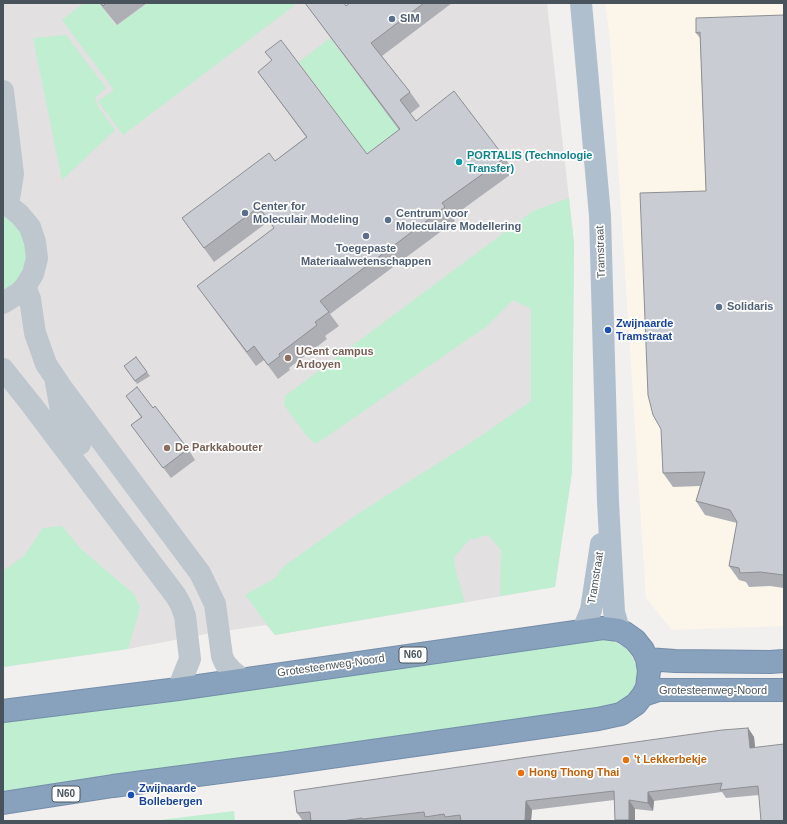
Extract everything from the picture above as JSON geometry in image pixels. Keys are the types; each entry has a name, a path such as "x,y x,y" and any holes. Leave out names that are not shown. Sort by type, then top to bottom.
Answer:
{"highway":[{"name":"Grotesteenweg-Noord","path":"3,711 178,689 603,628 619,630 635,640 643,650 647,659 649,671 648,681 643,695 630,709 621,714 598,719 113,786 3,803"},
{"path":"647,659 675,661 784,661"},
{"name":"Grotesteenweg-Noord","path":"643,695 658,690 784,690"}],"main road":[{"name":"Tramstraat","path":"581,3 600,216 608,502 614,604 619,630"},
{"name":"Tramstraat","path":"583,630 591,610 608,502"}],"street":[{"path":"3,91 13,174 5,205 20,215 30,227 36,242 36,258 33,274 25,287 19,293 3,303"},
{"path":"25,287 30,299 35,333 46,364 200,573 215,604 222,656 231,670 242,679"},
{"path":"3,369 176,596 181,605 185,616 190,659 178,689"},
{"path":"55,378 63,421 84,450 95,490"},
{"path":"31,404 63,421"},
{"path":"84,450 125,473"}],"shaded area":[{"name":"UGent campus Ardoyen","path":"3,3 547,3 574,243 572,472 555,587 275,635 266,625 211,633 128,649 3,667"},
{"path":"605,3 784,3 784,626 672,630 646,598 610,38"}],"green space":[{"path":"84,3 99,3 116,26 148,3 294,3 295,5 123,135 98,101 114,90 62,20"},
{"path":"66,35 106,88 95,98 99,108 115,130 62,180 33,38"},
{"path":"330,38 396,125 419,139 346,165 364,150 299,62"},
{"path":"569,198 574,243 572,472 555,587 500,596 501,550 488,535 469,540 454,557 456,572 465,602 275,635 245,595 275,578 284,566 359,513 481,436 531,401 531,309 513,300 487,326 316,444 306,435 284,405 285,396 533,211"},
{"path":"3,214 21,230 26,243 27,257 23,270 15,282 3,291"},
{"path":"62,526 81,549 135,595 140,608 128,649 3,667 3,571 24,556 43,528"},
{"path":"606,639 626,648 633,658 637,668 637,677 632,692 626,698 617,704 603,708 3,792 3,722"},
{"path":"234,811 235,821 160,821 160,820"}],"building":[{"path":"305,3 344,3 346,6 350,3 424,3 371,43 410,92 400,100 416,121 454,91 505,158 442,203 445,207 320,301 329,312 315,322 317,325 279,354 280,356 268,365 254,346 247,352 197,286 274,228 259,207 204,248 182,218 269,153 275,161 307,137 258,72 272,60 265,52 281,40 367,154 400,129"},
{"name":"Solidaris","path":"784,15 784,575 760,572 740,573 739,568 729,566 737,522 730,510 696,501 705,472 663,473 661,429 653,415 648,395 640,193 706,191 700,32 696,33 696,18"},
{"path":"136,357 147,372 135,381 124,366"},
{"name":"De Parkkabouter","path":"137,387 153,408 155,406 188,449 163,468 131,425 142,417 126,396"},
{"path":"748,728 750,748 784,744 784,821 761,821 758,786 720,790 722,783 648,792 648,803 629,800 629,820 615,820 614,791 526,801 525,820 523,821 461,821 460,815 445,817 444,814 425,817 424,812 342,821 311,821 310,812 297,813 294,791 722,730"}],"place":[{"name":"SIM","path":"392,19"},
{"name":"PORTALIS (Technologie Transfer)","path":"459,162"},
{"name":"Center for Moleculair Modeling","path":"245,213"},
{"name":"Centrum voor Moleculaire Modellering","path":"388,220"},
{"name":"Toegepaste Materiaalwetenschappen","path":"366,236"},
{"name":"Solidaris","path":"719,307"},
{"name":"Zwijnaarde Tramstraat","path":"608,330"},
{"name":"UGent campus Ardoyen","path":"288,358"},
{"name":"De Parkkabouter","path":"167,448"},
{"name":"'t Lekkerbekje","path":"626,760"},
{"name":"Hong Thong Thai","path":"521,773"},
{"name":"Zwijnaarde Bollebergen","path":"131,795"}]}
